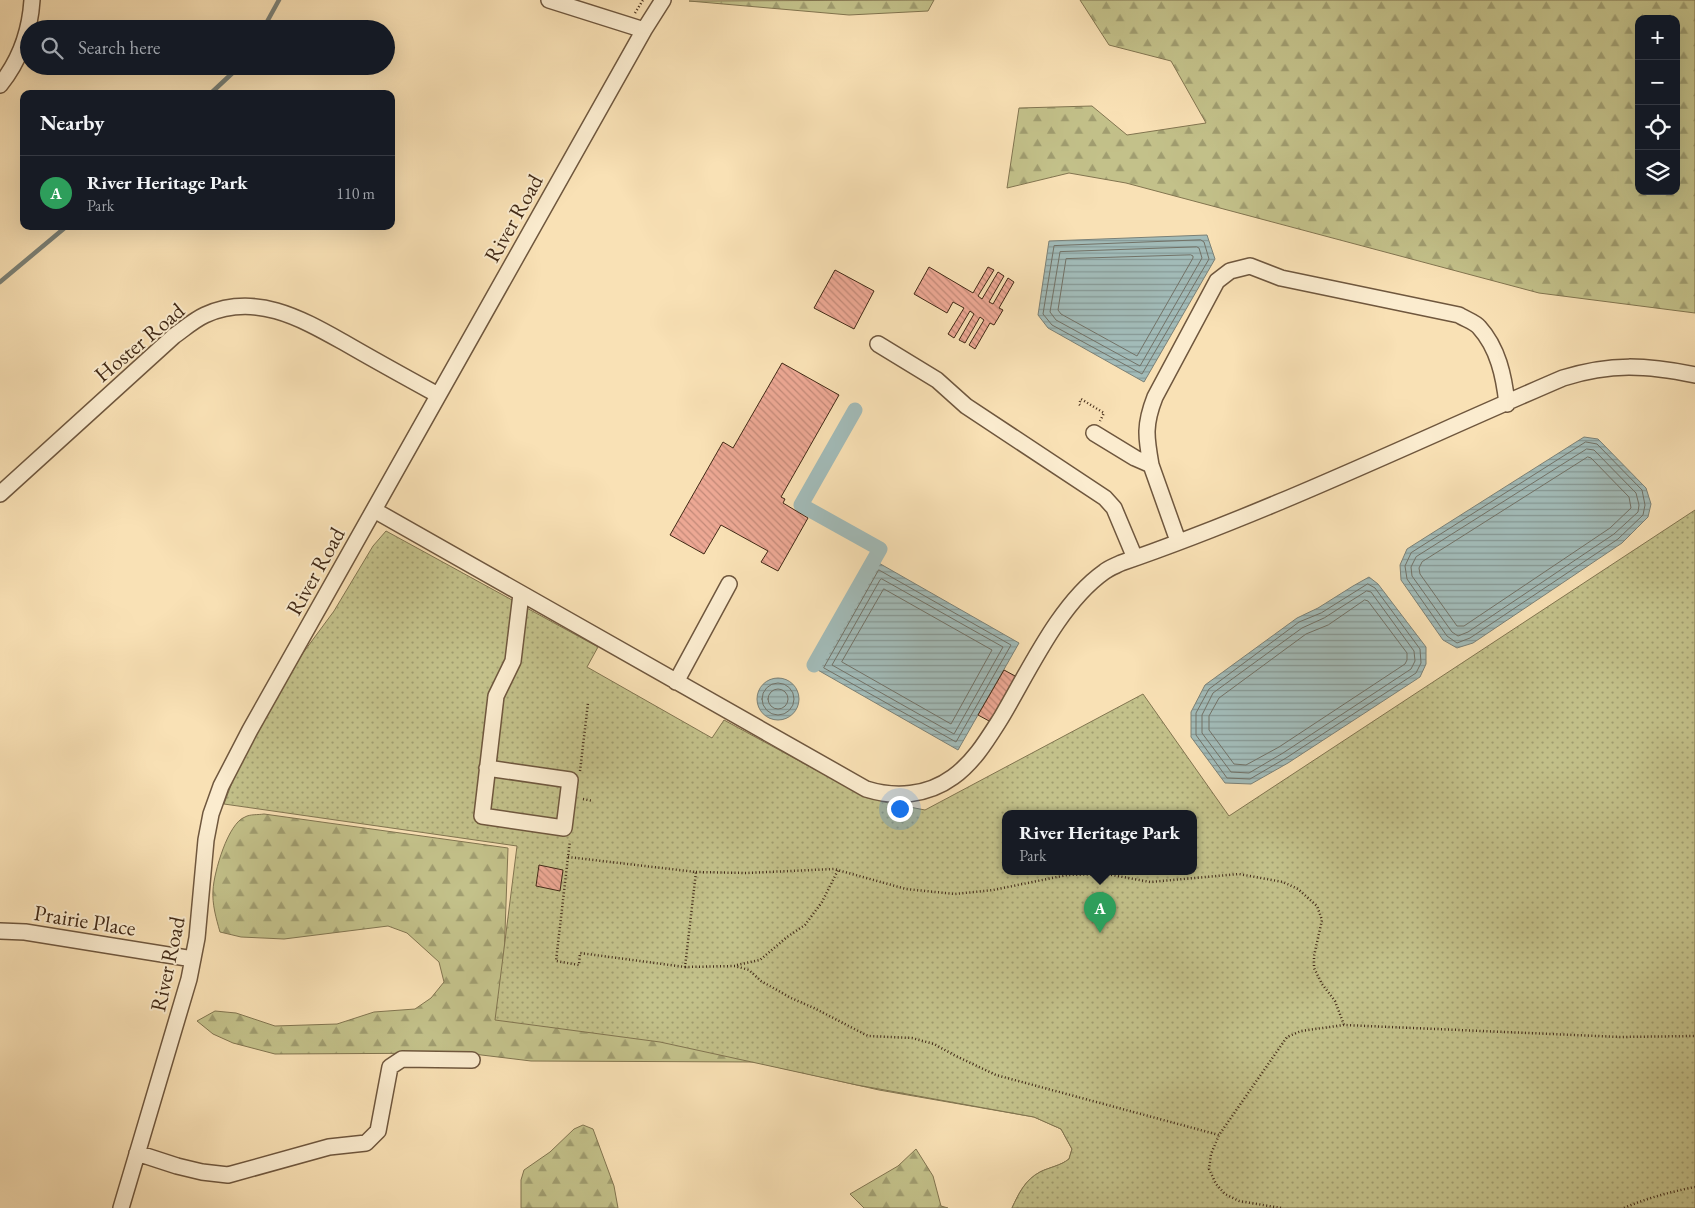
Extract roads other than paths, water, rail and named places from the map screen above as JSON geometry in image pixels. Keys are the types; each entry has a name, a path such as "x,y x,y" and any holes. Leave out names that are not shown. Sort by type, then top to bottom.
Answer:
{"street":[{"path":"30,20 32,0"},
{"path":"549,0 644,30"},
{"name":"River Road","path":"121,1208 180,1012 193,959 200,914 206,840 211,814 218,793 239,750 438,395 644,30 663,0"},
{"path":"0,85 20,55"},
{"path":"1178,542 1151,466 1146,437 1148,416 1155,397 1217,281 1230,270 1250,266 1281,278 1459,315 1479,326 1490,342 1500,363 1507,404"},
{"name":"Hoster Road","path":"0,494 174,336 196,319 225,309 260,307 276,310 301,319 438,395"},
{"path":"878,344 937,380 966,406 1105,498 1114,508 1135,558"},
{"path":"374,510 866,789 892,794 918,793 953,777 969,763 983,746 1054,628 1070,607 1105,571 1303,492 1507,404 1562,378 1599,368 1616,366 1649,367 1695,375"},
{"path":"1094,433 1151,466"},
{"path":"676,682 729,584"},
{"path":"488,768 570,780 564,828 482,816 496,696 513,661 521,594"},
{"name":"Prairie Place","path":"0,931 25,932 193,959"},
{"path":"137,1152 177,1166 202,1172 228,1175 329,1147 366,1143 378,1132 390,1067 402,1059 472,1060"}],"water":[{"path":"1207,235 1215,259 1144,382 1048,328 1038,315 1049,241"},
{"path":"1584,437 1598,439 1646,488 1651,504 1648,517 1622,543 1473,643 1457,648 1443,640 1401,580 1400,565 1407,549"},
{"path":"877,562 1019,643 958,750 816,669"},
{"path":"1369,577 1378,584 1426,647 1426,664 1420,677 1288,763 1251,784 1225,783 1191,737 1191,712 1205,685 1297,618 1318,608"},
{"path":"782,678 790,681 796,687 799,699 796,711 790,717 774,720 766,717 760,711 757,695 760,687 766,681"}],"waterway":[{"path":"268,20 279,0"},
{"path":"214,90 230,75"},
{"path":"0,282 62,230"},
{"path":"814,665 880,549 801,505 855,410"}],"place":[{"name":"River Heritage Park","path":"1100,933"}]}
